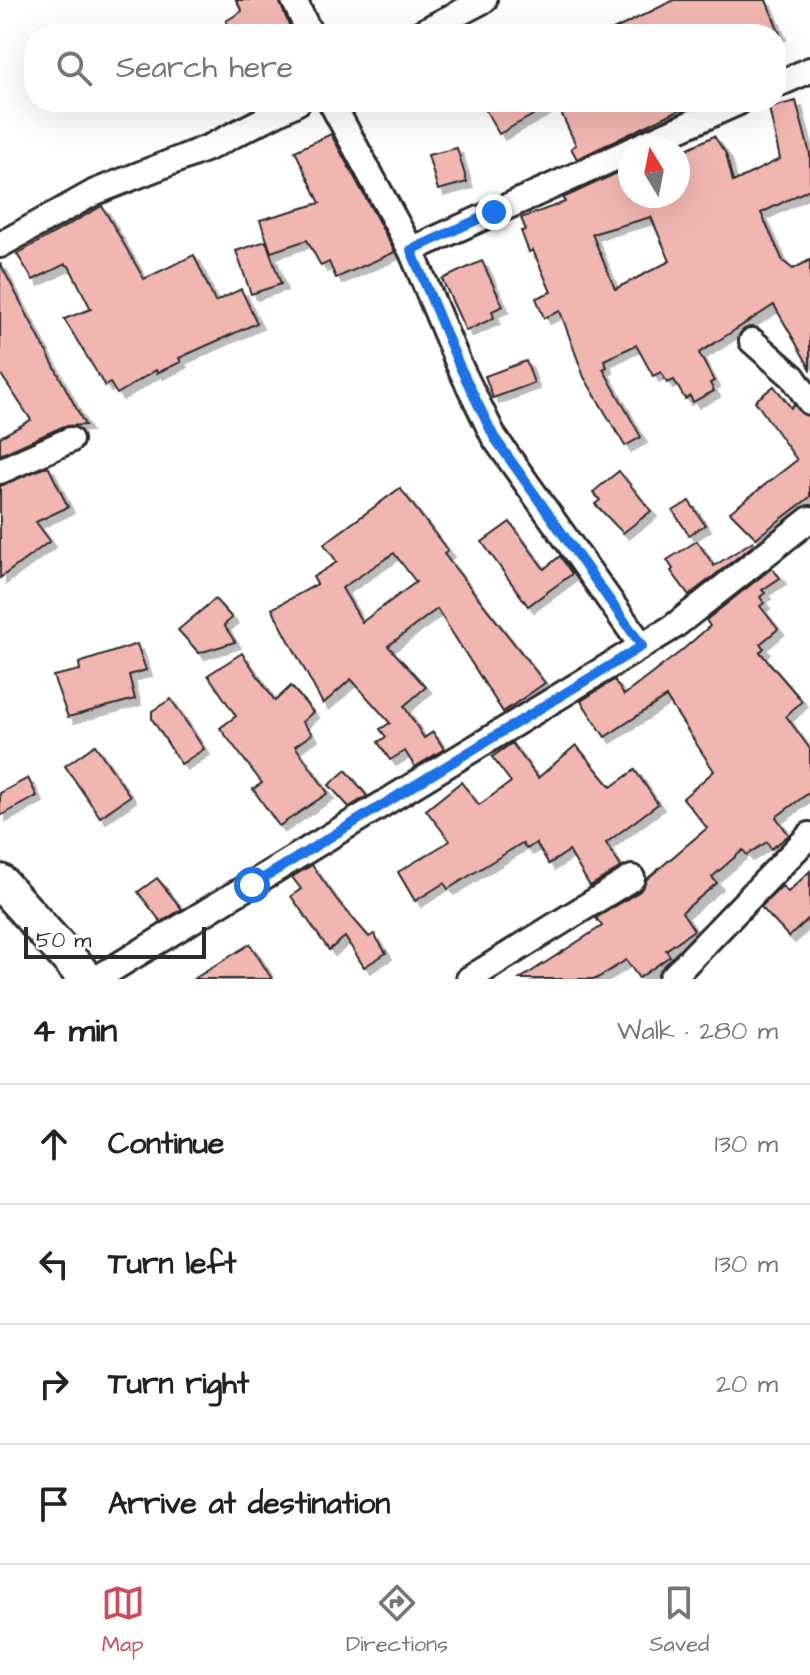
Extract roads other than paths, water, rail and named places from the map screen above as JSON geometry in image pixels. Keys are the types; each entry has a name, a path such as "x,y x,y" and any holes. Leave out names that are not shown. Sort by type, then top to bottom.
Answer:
{"street":[{"path":"294,0 305,24"},
{"path":"438,24 484,0"},
{"path":"786,81 810,70"},
{"path":"0,245 95,192 210,147 278,112"},
{"path":"336,112 411,250 459,365 494,437 642,646"},
{"path":"663,136 717,112"},
{"path":"411,250 618,156"},
{"path":"752,341 793,377 810,402"},
{"path":"0,471 70,440"},
{"path":"96,979 673,627 810,519"},
{"path":"671,979 810,835"},
{"path":"469,979 632,878"},
{"path":"0,882 87,979"}]}
